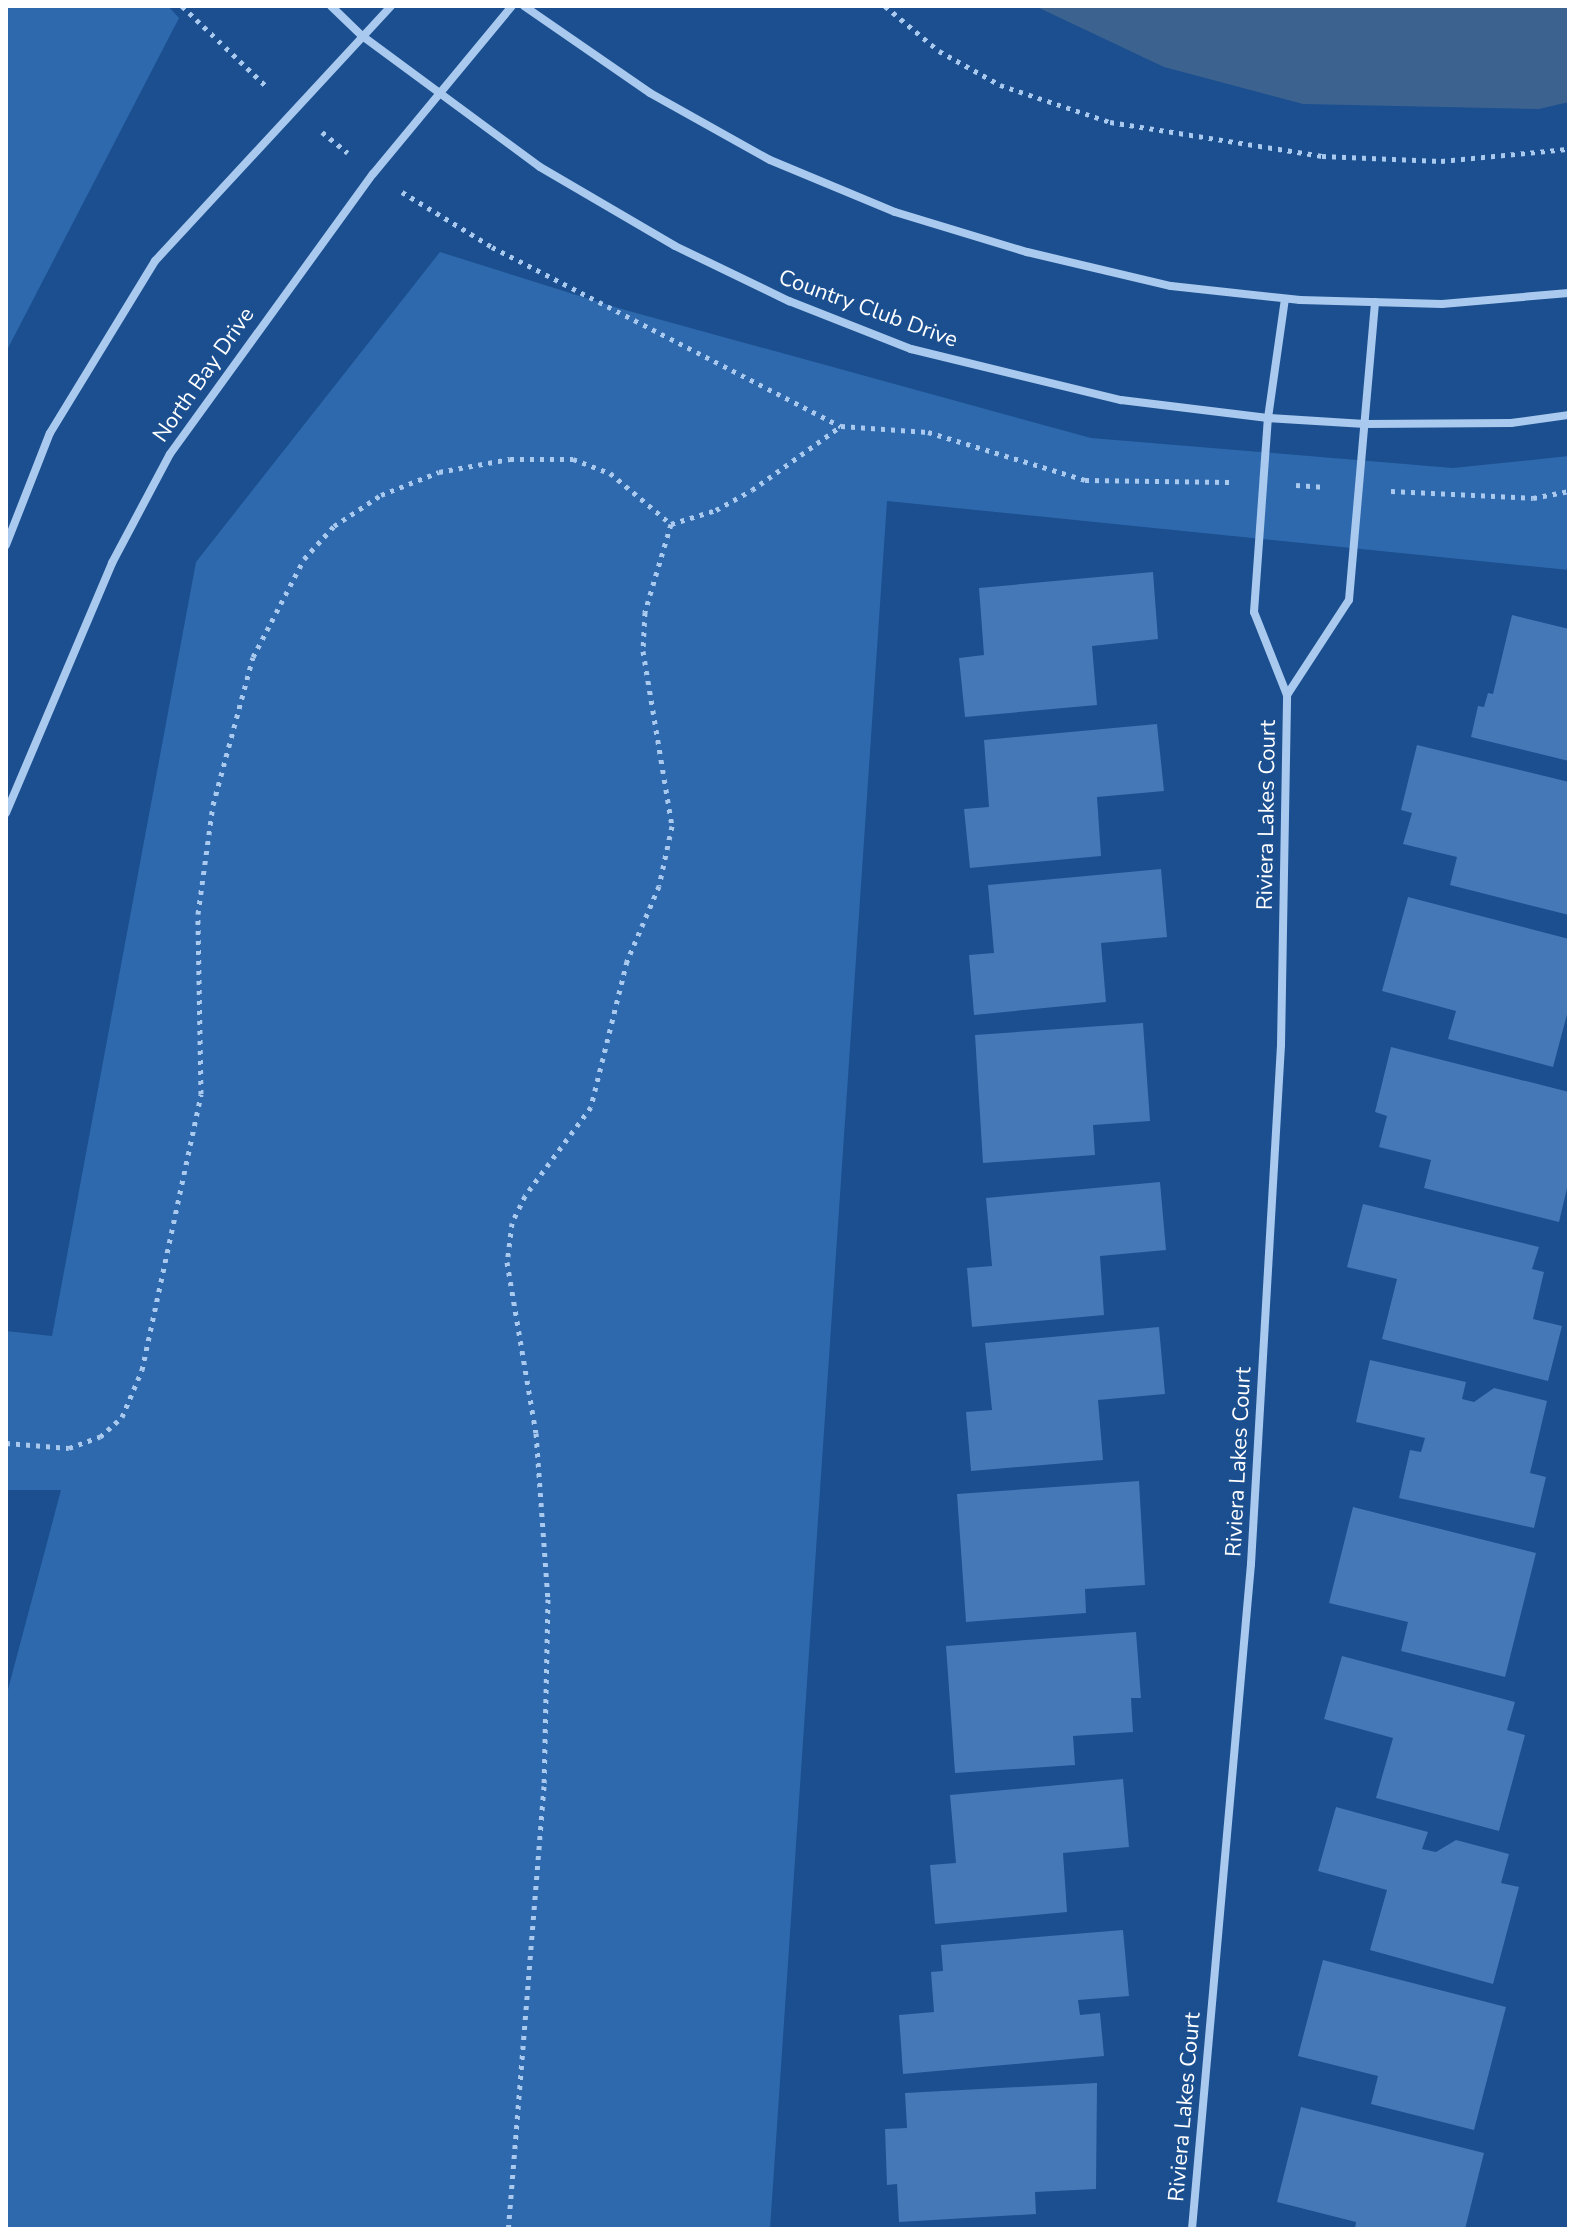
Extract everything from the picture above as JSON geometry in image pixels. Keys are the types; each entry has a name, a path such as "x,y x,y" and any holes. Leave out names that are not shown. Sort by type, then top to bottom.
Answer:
{"street":[{"name":"Country Club Drive","path":"331,6 361,35 440,96 540,167 675,246 789,301 870,333 979,367 1121,400 1268,418 1365,424 1511,423 1569,415"},
{"path":"6,545 50,433 155,261 391,6"},
{"name":"North Bay Drive","path":"6,813 112,563 170,454 253,333 373,174 512,6"},
{"path":"524,6 650,93 744,146 895,212 1027,252 1171,286 1285,299 1442,304 1569,293"},
{"name":"Riviera Lakes Court","path":"1192,2229 1251,1564 1281,1045 1287,695 1254,612 1268,418 1285,299"},
{"name":"Riviera Lakes Court","path":"1287,695 1349,600 1375,302"}],"path":[{"path":"885,6 939,51 1000,85 1110,122 1322,156 1441,161 1569,149"},
{"path":"671,524 716,510 752,490 841,426"},
{"path":"6,1443 69,1448 100,1437 122,1417 142,1370 201,1094 198,914 213,805 253,657 304,559 334,526 381,495 439,472 510,459 573,459 610,473 671,524"},
{"path":"508,2229 544,1786 548,1599 536,1433 507,1262 512,1223 525,1196 591,1107 627,961 670,854 672,826 643,651 645,612 671,524"}],"shaded area":[{"path":"6,6 168,6 179,18 6,352"},
{"path":"1035,6 1569,6 1569,102 1539,109 1303,104 1164,67"},
{"path":"440,252 618,308 1091,438 1453,468 1569,456 1569,570 887,501 770,2229 6,2229 6,1697 61,1490 6,1490 6,1331 52,1336 196,562"}],"building":[{"path":"1153,572 1158,639 1092,646 1097,705 965,717 959,658 984,655 979,588"},
{"path":"1512,615 1569,629 1569,761 1471,737 1478,706 1484,707 1488,693 1493,694"},
{"path":"1157,724 1164,791 1097,797 1101,856 970,868 964,809 989,807 984,740"},
{"path":"1417,745 1569,782 1569,915 1450,885 1457,857 1403,844 1412,813 1401,810"},
{"path":"1161,869 1167,937 1101,943 1106,1002 974,1015 969,955 994,953 988,885"},
{"path":"1408,897 1569,939 1569,1007 1553,1067 1448,1039 1456,1011 1382,991"},
{"path":"1143,1023 1150,1121 1093,1125 1095,1155 983,1163 975,1035"},
{"path":"1391,1047 1569,1092 1569,1180 1559,1222 1424,1188 1431,1160 1379,1147 1387,1116 1375,1112"},
{"path":"1160,1182 1166,1250 1100,1256 1104,1315 972,1327 967,1268 992,1266 986,1198"},
{"path":"1363,1204 1539,1247 1532,1269 1544,1272 1533,1319 1562,1326 1548,1381 1382,1339 1397,1279 1347,1267"},
{"path":"1159,1327 1165,1394 1098,1400 1103,1460 971,1471 966,1412 992,1410 985,1343"},
{"path":"1370,1360 1466,1382 1462,1399 1474,1402 1494,1388 1547,1401 1530,1473 1546,1477 1534,1528 1399,1498 1410,1450 1421,1452 1425,1438 1356,1422"},
{"path":"1139,1481 1145,1585 1085,1589 1086,1613 966,1622 957,1494"},
{"path":"1353,1507 1536,1553 1505,1677 1401,1651 1408,1622 1329,1603"},
{"path":"1136,1632 1141,1698 1131,1698 1133,1732 1073,1736 1075,1765 955,1773 946,1646"},
{"path":"1342,1656 1515,1702 1507,1730 1525,1735 1499,1831 1376,1798 1393,1738 1324,1719"},
{"path":"1123,1779 1129,1847 1063,1853 1067,1912 935,1924 930,1865 956,1863 950,1795"},
{"path":"1336,1807 1428,1832 1422,1849 1436,1852 1456,1840 1509,1854 1501,1883 1519,1887 1493,1984 1370,1950 1387,1890 1318,1871"},
{"path":"1123,1930 1129,1996 1078,2000 1080,2015 1100,2013 1104,2056 903,2074 899,2015 934,2012 931,1972 943,1971 941,1945"},
{"path":"1323,1960 1506,2007 1474,2130 1371,2104 1378,2076 1298,2056"},
{"path":"1097,2083 1096,2189 1035,2192 1036,2214 899,2222 897,2184 887,2185 885,2129 907,2128 905,2093"},
{"path":"1301,2107 1484,2153 1465,2229 1355,2229 1356,2222 1277,2202"}]}
